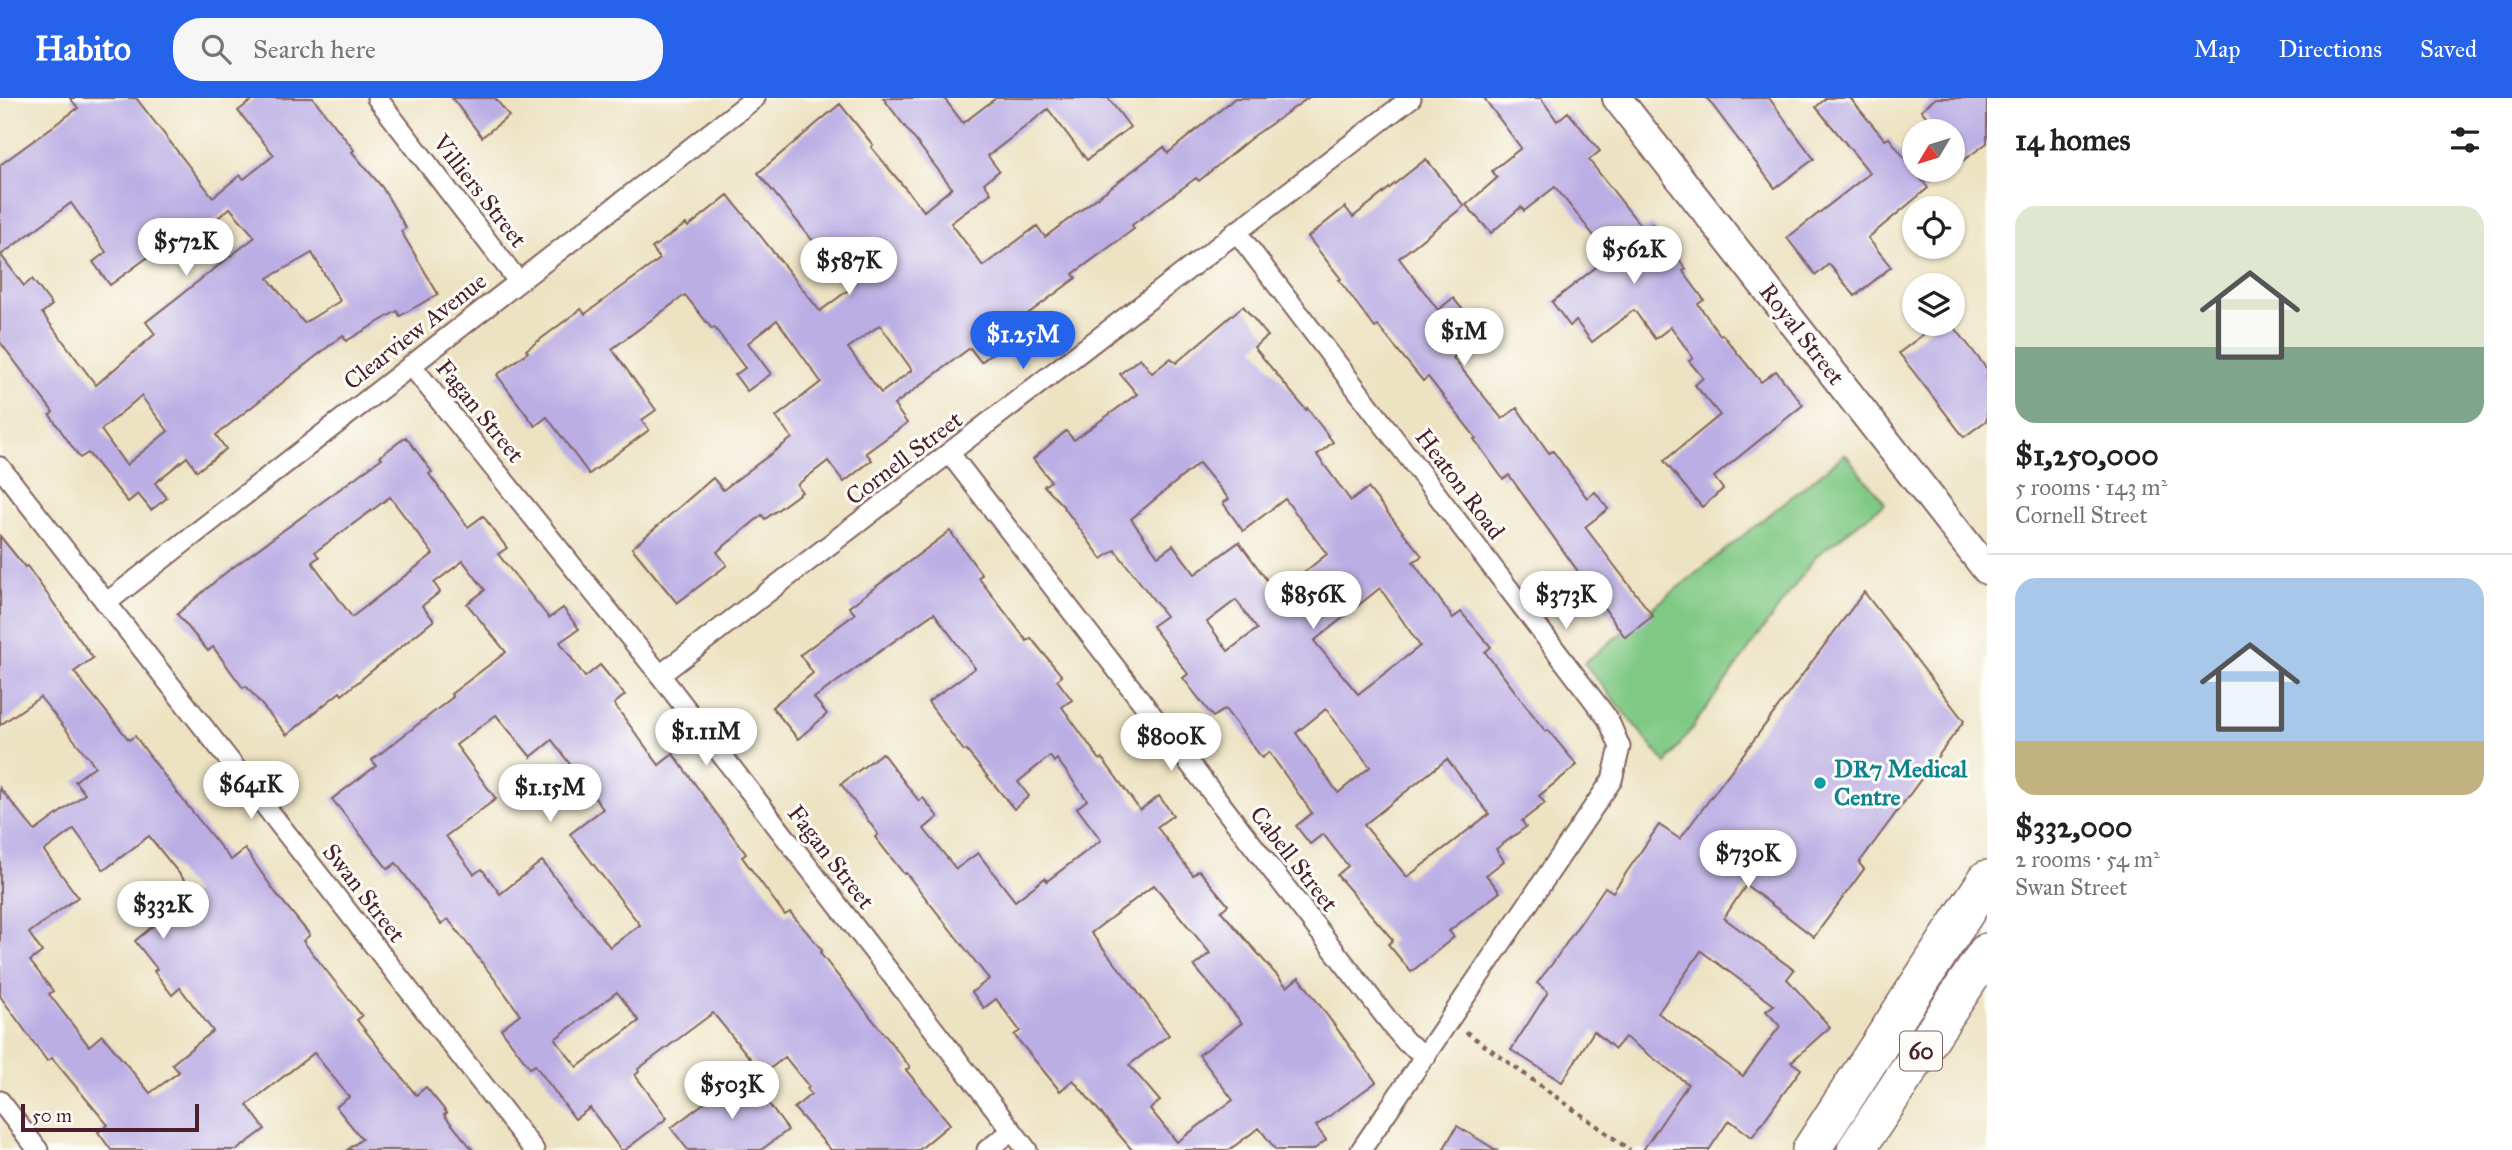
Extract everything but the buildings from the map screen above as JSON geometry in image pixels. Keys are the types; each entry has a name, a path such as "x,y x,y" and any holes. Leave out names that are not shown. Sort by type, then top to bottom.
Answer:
{"highway":[{"name":"60","path":"1811,1150 1987,880"},
{"name":"60","path":"1856,1150 1987,952"}],"main road":[{"name":"Royal Street","path":"1617,98 1987,570"}],"street":[{"name":"Villiers Street","path":"377,98 518,281"},
{"name":"Clearview Avenue","path":"106,603 755,98"},
{"name":"Cornell Street","path":"660,675 1411,98"},
{"name":"Heaton Road","path":"1236,230 1608,719 1620,747 1612,780 1426,1056"},
{"name":"Fagan Street","path":"411,365 660,675 1027,1150"},
{"name":"Cabell Street","path":"950,454 1395,1029 1406,1042 1426,1056"},
{"name":"Swan Street","path":"0,467 534,1150"},
{"path":"1361,1150 1426,1056"},
{"path":"0,1101 38,1150"},
{"path":"987,1150 1012,1130"}],"path":[{"path":"1450,1020 1630,1150"}],"green space":[{"path":"1845,454 1885,503 1816,556 1666,764 1584,663"}],"place":[{"name":"DR7 Medical Centre","path":"1820,783"}]}
